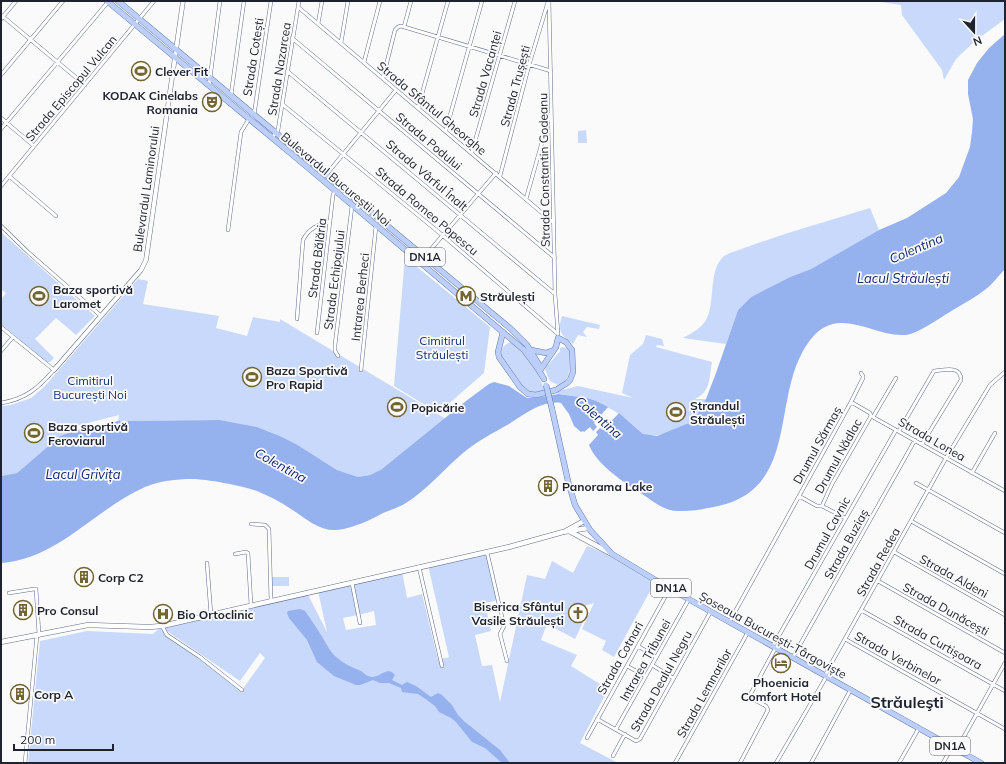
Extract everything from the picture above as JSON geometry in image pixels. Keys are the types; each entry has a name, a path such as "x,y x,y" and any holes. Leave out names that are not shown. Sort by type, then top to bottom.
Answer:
{"main road":[{"name":"Bulevardul Bucureștii Noi","path":"118,1 523,340 531,350 541,369 552,410"},
{"name":"Bulevardul Bucureștii Noi","path":"107,2 503,332 528,355 545,382"},
{"path":"503,332 498,352 499,357 522,389 528,394 536,395 562,387 567,384 572,377 572,350 558,336"},
{"path":"541,369 558,344 558,336"},
{"path":"501,344 512,340"},
{"path":"531,350 546,353 555,349"},
{"name":"Șoseaua București-Târgoviște","path":"552,410 570,490 576,505 588,528 612,554 689,599 981,763"},
{"path":"1,642 92,624 143,627 162,626 524,544 563,532 584,521"},
{"path":"563,532 571,532 588,528"},
{"path":"571,532 612,554"}],"street":[{"path":"16,1 2,17 85,85"},
{"path":"1,75 63,1"},
{"name":"Strada Episcopul Vulcan","path":"1,186 154,1"},
{"name":"Bulevardul Laminorului","path":"54,370 141,270 146,260 183,1"},
{"path":"209,86 220,1"},
{"path":"231,96 244,1"},
{"name":"Strada Cotești","path":"254,115 271,1"},
{"name":"Strada Nazarcea","path":"272,138 278,130 299,1"},
{"path":"318,24 322,1"},
{"path":"341,43 348,1"},
{"path":"364,62 380,1"},
{"path":"404,27 411,1"},
{"path":"418,108 448,1"},
{"path":"446,130 482,1"},
{"name":"Strada Vacanței","path":"472,152 515,1"},
{"name":"Strada Trușești","path":"500,176 529,65 549,1"},
{"name":"Strada Constantin Godeanu","path":"549,1 555,294 558,336"},
{"path":"1,129 107,2"},
{"name":"Strada Sfântul Gheorghe","path":"298,7 446,130 554,223"},
{"path":"383,78 395,30 398,26 551,71"},
{"name":"Strada Podului","path":"292,38 555,258"},
{"path":"174,66 181,63"},
{"name":"Strada Vârful Înalt","path":"287,71 555,294"},
{"path":"326,175 396,90"},
{"name":"Strada Romeo Popescu","path":"282,104 443,236 558,336"},
{"path":"526,199 551,109"},
{"path":"1,118 34,146"},
{"path":"228,230 241,132 249,119"},
{"path":"420,262 496,173"},
{"path":"9,176 56,216"},
{"name":"Strada Bălăria","path":"318,333 333,195 338,185"},
{"name":"Strada Echipajului","path":"338,356 335,351 335,345 352,206"},
{"path":"297,319 303,240 312,228 330,221"},
{"path":"1,226 100,316"},
{"name":"Intrarea Berheci","path":"361,370 376,226"},
{"path":"1,327 54,370 42,383 29,393 13,400 1,403"},
{"path":"1,351 13,337"},
{"name":"Drumul Cavnic","path":"740,763 768,710 766,706 749,697 845,518 934,371 955,370 959,373 961,380 922,444"},
{"name":"Strada Redea","path":"776,763 825,679 845,639 946,458 990,386 1005,372"},
{"name":"Drumul Sărmaș","path":"730,621 851,402 863,378 861,373"},
{"name":"Drumul Nădlac","path":"822,506 832,484 896,378"},
{"name":"Strada Lonea","path":"851,402 870,413 872,416 1004,490"},
{"path":"972,473 995,433"},
{"name":"Strada Buziaș","path":"793,657 915,440"},
{"path":"916,483 1005,533"},
{"path":"799,496 817,506 822,506 845,518"},
{"path":"911,521 1005,574"},
{"path":"251,524 265,525 268,529 271,601"},
{"path":"487,552 504,626 500,634 506,661"},
{"name":"Strada Aldeni","path":"894,552 1005,615"},
{"path":"235,554 248,553 251,605"},
{"path":"207,563 211,615"},
{"path":"419,567 442,666"},
{"name":"Strada Dunăcești","path":"878,581 1005,653"},
{"path":"352,583 360,623"},
{"name":"Strada Cotnari","path":"587,738 670,588"},
{"path":"9,593 34,589 36,590 38,635 25,763"},
{"name":"Intrarea Tribunei","path":"616,729 689,599"},
{"name":"Strada Curtișoara","path":"861,610 1005,690"},
{"name":"Strada Dealul Negru","path":"597,719 636,741 640,739 711,611"},
{"path":"162,626 167,635 200,657 242,690"},
{"name":"Strada Lemnarilor","path":"675,763 748,632"},
{"name":"Strada Verbinelor","path":"845,639 1005,729"},
{"path":"638,646 656,657"},
{"path":"943,763 977,713 1005,663"},
{"path":"652,665 673,678"},
{"path":"627,666 645,676"},
{"path":"811,763 851,689"},
{"path":"899,763 919,728"},
{"path":"613,756 625,734"}],"green space":[{"path":"874,1 1005,1 1005,19 975,41 956,59 944,80 942,70 902,15 901,5"},
{"path":"586,130 587,143 578,143 578,131"},
{"path":"870,208 879,230 811,269 790,277 751,297 738,310 726,344 683,338 699,328 707,318 710,310 713,282 717,265 724,256 775,237"},
{"name":"Baza sportivă Laromet","path":"1,232 95,316 76,335 56,318 35,339 54,358 50,362 47,362 1,324 1,300 6,293 1,289"},
{"name":"Cimitirul Străulești","path":"405,257 490,327 484,373 438,413 394,386"},
{"name":"Baza Sportivă Pro Rapid","path":"138,279 148,281 143,304 219,316 216,328 247,336 253,317 280,322 280,319 446,419 382,469 370,475 358,477 337,470 296,444 257,427 220,420 118,421 119,415 72,427 74,431 60,436 17,473 1,476 1,406 11,405 31,398 44,387"},
{"path":"562,316 600,325 599,329 587,327 583,332 587,337 578,335 573,344 561,332 560,325"},
{"path":"646,335 662,339 664,346 657,345 656,347 712,362 707,388 695,399 706,399 695,421 663,434 643,434 624,417 605,406 584,398 558,394 558,391 578,386 633,398 622,393 630,355 643,344"},
{"path":"511,342 517,345 528,356 545,391 532,393 523,388 515,378 501,357 503,347"},
{"path":"562,347 568,348 569,351 569,371 566,380 558,385 550,381 545,370 547,365"},
{"path":"587,546 619,558 656,580 614,657 602,650 606,641 582,629 594,603 581,607 569,608 569,618 584,620 575,639 547,624 541,640 577,655 571,666 608,689 580,743 618,763 28,763 40,641 87,631 153,634 162,626 167,635 242,690 265,658 260,653 240,681 164,629 163,626 307,593 327,632 318,591 350,583 357,615 343,618 346,630 376,625 374,611 358,615 352,583 402,571 407,598 422,594 438,660 449,657 428,565 487,552 498,600 485,603 491,631 475,635 482,666 492,665 500,702 527,575 545,579 552,561 573,573"},
{"path":"272,577 289,577 289,586 272,586"}],"water":[{"name":"Lacul Străulești","path":"1005,34 1005,269 993,282 974,297 929,325 910,334 894,335 862,326 841,323 830,325 820,330 811,339 799,359 792,380 778,446 770,466 759,484 742,497 718,506 706,508 685,511 667,509 655,503 623,481 603,465 592,452 589,445 598,435 596,432 600,428 603,430 619,413 643,434 657,436 694,421 706,399 738,310 751,297 790,277 811,269 879,230 907,218 946,193 959,177 970,147 973,119 968,94 968,80 977,63 989,48"},
{"name":"Lacul Grivița","path":"494,382 509,386 527,398 558,394 587,398 608,407 594,423 597,427 593,431 590,427 584,432 581,432 574,426 569,414 561,403 540,406 485,437 468,449 422,492 406,503 358,525 344,529 327,529 313,524 287,506 251,489 206,480 174,480 150,485 127,496 76,532 41,553 22,559 1,563 1,476 17,473 60,436 74,431 118,421 220,420 257,427 280,436 296,444 337,470 358,477 370,475 382,469 466,401"},
{"path":"300,609 305,611 331,652 340,660 368,676 372,677 389,671 395,675 392,680 402,685 407,682 416,686 431,697 438,693 442,695 465,722 500,750 510,763 502,763 485,748 472,742 456,722 439,712 435,706 418,694 402,692 401,688 389,683 380,683 373,680 356,685 334,676 317,662 307,640 289,618 287,613 288,611"}],"place":[{"name":"Clever Fit","path":"141,71"},
{"name":"KODAK Cinelabs Romania","path":"212,102"},
{"name":"Baza sportivă Laromet","path":"39,296"},
{"name":"Străulești","path":"466,296"},
{"name":"Baza Sportivă Pro Rapid","path":"252,377"},
{"name":"Popicărie","path":"397,407"},
{"name":"Ștrandul Străulești","path":"676,412"},
{"name":"Baza sportivă Feroviarul","path":"34,433"},
{"name":"Panorama Lake","path":"548,486"},
{"name":"Corp C2","path":"84,577"},
{"name":"Pro Consul","path":"23,610"},
{"name":"Biserica Sfântul Vasile Străulești","path":"578,613"},
{"name":"Bio Ortoclinic","path":"163,614"},
{"name":"Phoenicia Comfort Hotel","path":"781,663"},
{"name":"Corp A","path":"20,694"}],"district":[{"name":"Străuleşti","path":"907,702"}],"water label":[{"name":"Colentina","path":"916,248"},
{"name":"Colentina","path":"599,417"},
{"name":"Colentina","path":"281,465"}],"park label":[{"name":"Cimitirul București Noi","path":"90,387"}]}
